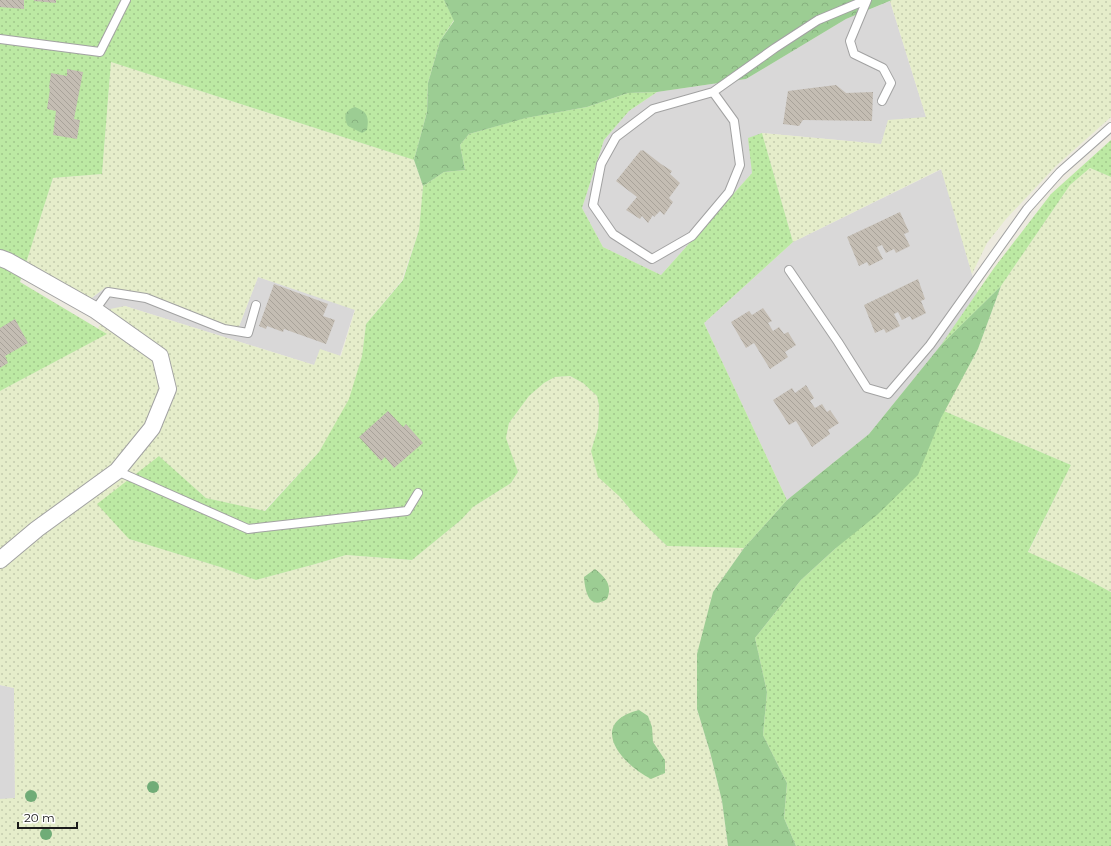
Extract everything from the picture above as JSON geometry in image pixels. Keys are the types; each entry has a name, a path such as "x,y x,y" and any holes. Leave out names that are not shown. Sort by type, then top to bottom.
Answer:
{"street":[{"path":"0,258 8,261 95,310 160,356 168,389 152,428 116,471 37,530 0,560"}],"lane":[{"path":"0,39 100,52 126,0"},
{"path":"713,92 734,121 740,165 728,192 692,236 652,259 613,234 593,205 601,164 616,137 653,108 713,92 775,48 818,20 867,0"},
{"path":"867,0 850,41 854,54 883,68 891,83 882,101"},
{"path":"789,270 867,388 888,394 930,345 1027,209 1060,172 1111,127"},
{"path":"95,310 108,292 146,298 224,329 248,333 256,305"},
{"path":"116,471 248,529 407,511 418,493"}],"shaded area":[{"path":"890,1 926,117 881,144 762,133 752,173 661,275 603,247 582,208 604,140 629,111 657,92 746,79 846,19"},
{"path":"942,169 981,306 941,345 869,434 787,500 704,323 793,242"},
{"path":"258,277 355,309 340,356 314,365 125,306 107,314 89,300 106,287 141,293 238,329"},
{"path":"0,685 14,688 15,799 0,799"}],"green space":[{"path":"0,0 444,0 454,20 440,41 428,83 427,112 414,160 111,62 102,174 53,178 20,282 107,334 0,391"},
{"path":"444,0 892,0 846,19 746,79 657,92 628,93 587,107 526,118 469,134 460,145 465,170 444,172 423,186 414,160 427,112 428,83 440,41 454,21"},
{"path":"1111,0 1111,117 1056,166 1006,219 987,243 972,274 941,169 793,242 762,133 881,144 888,120 926,117 890,1"},
{"path":"111,62 414,160 423,186 419,230 402,280 366,324 362,356 350,399 319,452 264,511 206,498 159,456 129,539 220,567 256,580 346,555 412,560 461,520 473,507 511,483 518,472 506,438 509,423 529,396 544,383 555,377 570,376 583,383 597,396 599,406 598,428 591,451 619,496 635,515 667,546 744,548 713,592 697,709 710,752 722,801 728,846 0,846 0,799 15,798 14,688 0,685 0,391 106,334 98,328 110,309 125,306 314,365 320,349 341,356 355,310 258,277 238,329 141,293 106,287 89,300 25,266 53,178 102,174"},
{"path":"657,92 629,111 604,140 582,208 603,247 661,275 752,173 748,138 762,133 793,242 704,323 787,500 744,548 667,546 635,515 619,496 598,477 591,451 598,428 599,406 597,396 583,383 570,376 555,377 544,383 529,396 509,423 506,438 518,472 511,483 473,507 461,520 412,560 346,555 256,580 220,567 129,539 97,504 159,456 206,498 265,511 319,452 349,399 362,356 366,324 403,280 419,230 423,186 444,172 465,170 460,145 469,134 525,118 587,107 628,93"},
{"path":"355,107 363,111 368,118 367,130 362,133 348,126 345,117 349,110"},
{"path":"1111,140 1111,177 1090,168 1070,185 1001,286 941,345 994,268 1051,194"},
{"path":"1090,168 1111,177 1111,592 1077,574 1028,553 1071,465 944,411 978,349 1001,286 1070,185"},
{"path":"1001,286 978,349 941,418 918,475 877,515 836,548 801,580 755,638 767,692 763,735 787,783 784,818 796,846 728,846 722,801 710,752 697,709 697,654 713,592 744,548 787,500 869,434 941,345"},
{"path":"944,411 1071,465 1028,552 1077,574 1111,592 1111,846 796,846 784,818 787,783 763,735 767,692 755,638 801,580 836,548 941,418"},
{"path":"595,569 605,578 609,590 607,599 596,603 589,598 585,588 584,577"},
{"path":"639,710 648,716 652,727 653,742 665,760 665,773 651,779 629,764 620,754 614,744 612,734 615,724 623,716"}],"building":[{"path":"0,0 24,0 24,9 0,7"},
{"path":"56,0 56,3 34,1"},
{"path":"67,69 83,72 74,119 80,120 77,139 53,135 56,111 47,109 51,73 67,76"},
{"path":"836,85 846,93 873,92 872,121 803,120 799,126 783,124 788,91"},
{"path":"641,150 672,171 670,174 680,183 669,198 673,202 664,215 660,211 654,217 653,215 648,223 642,216 640,219 626,210 637,197 616,181"},
{"path":"900,212 909,232 904,234 910,246 896,253 894,249 886,253 882,245 877,247 883,259 869,266 867,262 859,266 847,237"},
{"path":"918,279 925,299 921,301 926,313 912,320 910,316 902,320 898,312 894,314 900,326 886,333 884,329 875,333 864,305"},
{"path":"274,284 328,304 323,316 335,320 326,344 284,329 283,332 267,326 266,329 259,326"},
{"path":"763,308 772,321 768,323 773,331 779,327 784,334 788,332 796,345 785,352 788,357 770,369 754,343 746,348 731,322 749,311 752,315"},
{"path":"15,319 28,343 5,356 8,363 0,368 0,328"},
{"path":"806,385 814,398 810,401 815,408 822,404 827,412 830,410 839,423 828,430 830,434 812,447 796,421 789,425 773,400 792,388 795,393"},
{"path":"388,411 403,427 406,424 423,443 394,468 385,457 381,461 359,437"}]}
